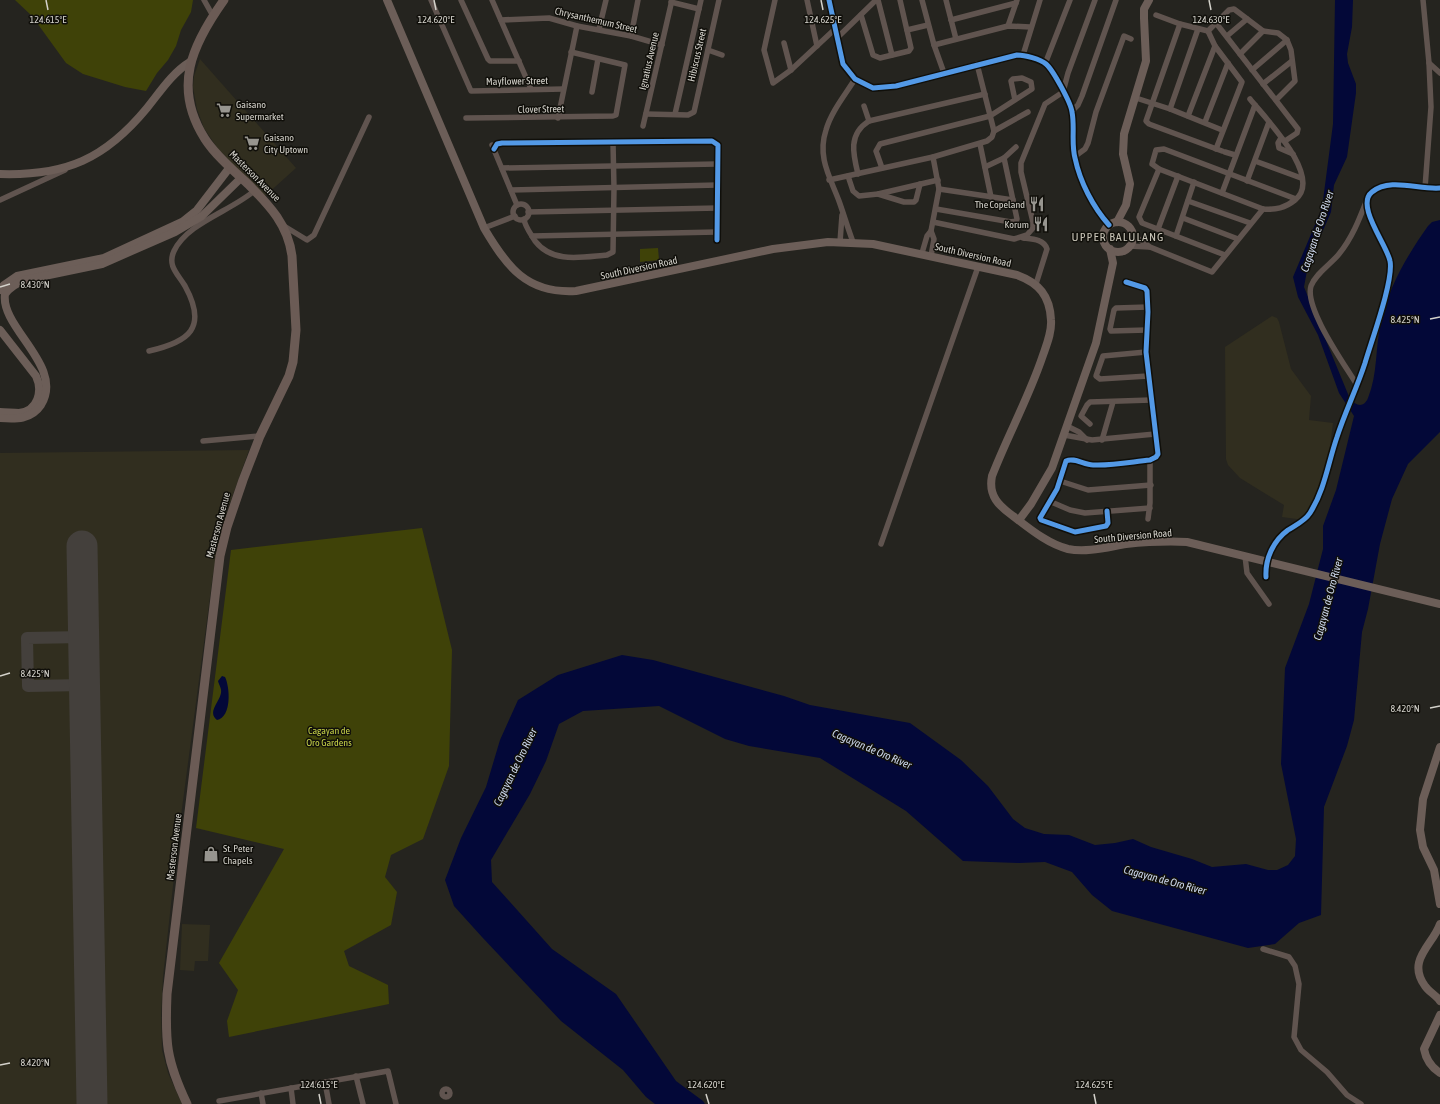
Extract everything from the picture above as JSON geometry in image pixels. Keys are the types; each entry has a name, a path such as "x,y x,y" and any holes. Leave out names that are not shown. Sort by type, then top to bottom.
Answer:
{"main road":[{"name":"Masterson Avenue","path":"187,1104 172,1073 167,1050 166,1036 168,988 220,556 235,500 260,436 289,376 296,346 291,244 284,226 268,204 205,140 194,117 188,93 190,62 197,44 219,2"}],"street":[{"path":"204,0 213,16"},
{"name":"South Diversion Road","path":"387,0 484,228 501,257 518,275 536,285 566,292 591,289 793,245 840,242 853,242 922,253 1017,275 1036,284 1048,302 1051,314 1051,329 1031,388 991,480 992,493 998,505 1048,540 1069,549 1089,550 1149,542 1176,542 1210,546 1301,571 1440,604"},
{"name":"Mayflower Street","path":"431,0 471,91 563,89"},
{"path":"461,0 488,59 490,61 519,61"},
{"path":"492,0 531,89"},
{"path":"599,29 606,0"},
{"path":"631,36 638,0"},
{"path":"646,114 675,114 701,0"},
{"name":"Hibiscus Street","path":"675,114 691,114 694,112 719,0"},
{"path":"775,0 764,54 773,82 791,70 835,28"},
{"path":"806,0 817,46"},
{"path":"829,0 843,64 855,79 868,86 882,88 977,64 1023,55 1046,64 1063,92 1072,111 1074,157 1090,197 1100,215 1113,223 1126,224"},
{"path":"838,37 877,0 892,55"},
{"path":"861,15 873,55 880,58 910,50 900,0"},
{"path":"922,0 934,45 944,73"},
{"path":"946,0 956,39"},
{"path":"1023,55 1030,26 1040,0"},
{"path":"1046,64 1070,0"},
{"path":"1063,92 1068,73 1095,0"},
{"path":"1072,111 1078,105 1082,96 1116,0"},
{"path":"1149,0 1144,9 1146,61 1124,134 1123,154 1130,184 1124,210 1126,224 1131,229 1133,235 1150,247 1212,272 1250,223 1263,209"},
{"path":"1423,0 1429,63 1431,107 1425,188"},
{"path":"671,1 699,9"},
{"name":"Ignatius Avenue","path":"643,126 671,1"},
{"path":"951,20 1017,2"},
{"path":"1008,26 1017,2"},
{"path":"1208,31 1231,9 1236,10 1263,31 1278,33 1287,40 1291,50 1295,81 1276,100"},
{"path":"1156,15 1180,24 1208,31"},
{"name":"Chrysanthemum Street","path":"501,20 542,17 577,26 631,36 662,45"},
{"path":"1227,36 1247,19"},
{"path":"1216,23 1298,130 1278,143 1279,148 1294,154"},
{"path":"1180,24 1146,121 1148,124 1235,155"},
{"path":"907,30 928,25"},
{"path":"558,118 577,26"},
{"path":"934,45 1008,26 1030,26"},
{"path":"1170,109 1198,29"},
{"path":"1208,31 1215,46 1242,82 1222,130 1221,150"},
{"path":"1240,54 1263,31"},
{"path":"1074,157 1085,149 1088,143 1096,112 1124,36 1131,39"},
{"path":"1252,70 1287,40"},
{"path":"784,43 791,70"},
{"path":"1188,116 1215,46"},
{"path":"708,50 722,55"},
{"path":"571,52 598,58 592,92"},
{"name":"Clover Street","path":"466,118 558,118 616,115 625,66 598,58"},
{"path":"1263,84 1292,61"},
{"path":"0,200 99,154 120,138 131,127 177,71 190,62"},
{"path":"1205,122 1228,63"},
{"path":"1429,63 1440,73"},
{"path":"829,180 933,157 980,144 992,137 994,131 977,64"},
{"path":"853,242 829,180 823,155 824,137 831,118 855,79"},
{"path":"1023,238 1033,226 1021,172 1021,163 1045,104 1054,96 1063,92"},
{"path":"858,174 853,143 860,128 869,121 985,94"},
{"path":"1136,98 1205,122 1222,130"},
{"path":"1250,99 1294,154 1299,166 1302,188 1296,199 1281,208 1263,209 1154,167 1153,161 1156,150 1164,149 1296,199"},
{"path":"882,168 876,151 880,144 990,116 1015,100"},
{"path":"1222,193 1255,105"},
{"path":"864,106 869,121"},
{"path":"994,131 1028,112"},
{"path":"284,226 307,240 314,235 369,117"},
{"path":"1247,181 1269,122"},
{"path":"514,216 514,210 517,205 493,147 497,144 712,141 718,145 717,240"},
{"path":"524,219 532,236 540,247 555,256 568,258 611,254 614,250 613,143"},
{"path":"980,144 991,197"},
{"path":"985,167 1004,158 1016,148"},
{"path":"922,253 927,236 931,231 939,189 933,157"},
{"path":"936,209 1013,222 1017,219 1004,158"},
{"path":"1255,161 1301,178"},
{"path":"502,168 718,164"},
{"path":"0,174 35,173 72,166"},
{"path":"0,290 4,285 17,276 112,255 199,213 230,167"},
{"path":"1159,170 1139,217 1143,224 1225,255"},
{"path":"848,176 853,191 857,196 878,194 938,180"},
{"path":"1158,229 1178,176"},
{"path":"0,418 19,419 33,414 42,404 46,392 40,372 10,329 3,315 2,299 10,288 25,280 92,267 115,260 180,229 199,213 222,197 241,178"},
{"path":"1176,236 1194,182"},
{"path":"878,194 904,202 914,202 916,200 920,184"},
{"path":"512,190 718,185"},
{"path":"1356,387 1320,322 1314,308 1310,292 1314,281 1348,242 1372,192 1381,187 1396,185 1440,188"},
{"path":"215,189 222,197"},
{"path":"939,189 1013,200"},
{"path":"149,351 178,342 190,333 195,324 194,312 188,294 172,263 172,256 180,240 243,200 254,191"},
{"path":"1188,201 1250,223"},
{"path":"1266,577 1267,562 1279,539 1309,514 1325,482 1336,437 1356,387 1386,292 1391,262 1388,252 1369,215 1367,202"},
{"path":"517,205 526,206 528,212 524,219"},
{"path":"528,212 718,208"},
{"path":"1124,210 1105,230 1103,236 1106,245 1110,249 1116,251 1126,248 1150,247"},
{"path":"840,242 841,211"},
{"path":"484,228 514,216"},
{"path":"514,216 518,219 524,219"},
{"path":"1183,218 1238,239"},
{"path":"933,222 1014,239 1023,238 1045,243 1048,249 1036,284"},
{"path":"931,231 934,239 931,256"},
{"path":"532,236 717,232"},
{"path":"1113,263 1126,248 1133,235"},
{"path":"1019,520 1042,486 1052,468 1096,343 1113,263 1110,249"},
{"path":"881,544 978,267"},
{"path":"1107,511 1108,523 1106,526 1073,532 1041,520 1040,516 1060,481 1066,461 1069,459 1092,465 1150,460 1158,454 1146,352 1148,308 1145,288 1126,282"},
{"path":"1147,330 1110,329 1114,310 1116,308 1148,308"},
{"path":"0,330 36,376 39,393 36,403 25,411 20,413 0,412"},
{"path":"1146,352 1103,356 1096,376 1100,379 1148,376"},
{"path":"1090,424 1081,416 1088,404 1094,402 1151,400"},
{"path":"1102,440 1113,402"},
{"path":"1067,426 1079,432 1086,440"},
{"path":"1064,435 1086,440 1102,440 1155,434"},
{"path":"203,441 260,436"},
{"path":"1148,519 1151,485 1150,460"},
{"path":"1060,481 1088,490 1151,485"},
{"path":"1049,500 1078,512 1150,508"},
{"path":"1245,556 1247,573 1269,604"},
{"path":"1440,747 1423,800 1420,830 1422,847 1434,870 1440,904"},
{"path":"1440,924 1425,947 1419,963 1420,974 1425,987 1440,1001"},
{"path":"1263,949 1289,957 1295,966 1299,984 1294,1037 1301,1050 1327,1072 1347,1094 1361,1104"},
{"path":"1440,1015 1424,1049 1428,1061 1434,1069 1440,1073"},
{"path":"219,1100 232,1101 261,1093 388,1071 396,1104"},
{"path":"356,1076 363,1104"},
{"path":"325,1082 329,1104"},
{"path":"290,1088 293,1104"},
{"path":"261,1093 263,1104"},
{"path":"442,1104 444,1097"}],"shaded area":[{"path":"200,59 296,168 265,196 218,149 204,128 197,109 193,87 194,76"},
{"path":"1272,316 1277,318 1279,322 1291,369 1311,396 1309,420 1333,423 1329,455 1322,485 1304,520 1282,517 1284,505 1240,478 1228,465 1226,459 1225,347"},
{"path":"249,450 226,514 213,574 179,831 163,977 161,1015 162,1050 168,1073 182,1104 0,1104 0,453"},
{"path":"182,924 210,925 208,961 195,961 194,971 180,970"}],"green space":[{"path":"15,0 193,0 191,12 181,30 176,46 146,91 125,87 83,74 66,63 32,16"},
{"path":"658,248 659,260 640,262 640,249"},
{"name":"Cagayan de Oro Gardens","path":"422,528 452,650 449,766 423,839 391,855 385,877 397,892 391,925 344,951 349,966 388,985 389,1004 229,1037 227,1021 238,990 219,963 284,849 196,828 231,550"}],"water":[{"name":"Cagayan de Oro River","path":"1335,0 1353,0 1352,27 1347,54 1348,63 1356,84 1356,93 1347,157 1334,185 1331,212 1308,265 1304,287 1350,399 1357,404 1362,405 1368,398 1371,389 1381,322 1388,297 1413,248 1428,226 1432,222 1440,220 1440,432 1408,464 1392,499 1380,544 1368,609 1362,632 1354,720 1347,746 1324,807 1321,915 1299,923 1275,944 1248,948 1112,911 1092,895 1072,872 1045,862 1019,863 963,861 906,811 820,758 749,746 725,739 659,706 583,711 559,724 546,761 530,794 491,860 492,882 552,949 616,994 676,1081 705,1104 655,1104 646,1097 623,1070 561,1021 482,937 454,906 445,880 461,838 486,787 500,740 518,700 558,675 622,655 653,660 784,696 810,705 910,723 961,760 988,786 1013,819 1025,828 1044,834 1069,835 1095,845 1133,839 1151,847 1192,859 1212,867 1246,864 1268,870 1277,870 1288,865 1295,856 1296,839 1281,764 1285,668 1309,604 1323,549 1323,526 1336,490 1354,416 1339,393 1318,335 1298,297 1293,277 1322,208 1333,124"},
{"path":"222,676 225,677 227,682 229,694 225,713 222,718 217,720 214,717 213,711 220,697 221,688 218,681"}],"taxiway":[{"path":"84,637 27,638 28,686 85,685"}],"runway":[{"path":"82,546 92,1104"}],"cycle path":[{"path":"829,0 843,64 855,79 873,88 896,86 1017,55 1040,60 1046,64 1057,79 1071,108 1073,118 1074,152 1080,176 1093,202 1109,225"},
{"path":"494,149 497,144 502,143 712,141 718,145 717,240"},
{"path":"1266,577 1267,564 1274,545 1283,534 1308,516 1319,495 1340,428 1377,327 1389,282 1390,261 1369,215 1367,206 1368,198 1372,192 1387,185 1440,188"},
{"path":"1107,511 1108,523 1106,526 1075,532 1041,520 1040,518 1057,489 1066,461 1072,460 1090,465 1114,464 1150,460 1158,454 1146,352 1148,312 1147,291 1145,288 1126,282"}],"place":[{"name":"Gaisano Supermarket","path":"224,110"},
{"name":"Gaisano City Uptown","path":"252,143"},
{"name":"The Copeland","path":"1037,204"},
{"name":"Korum","path":"1041,224"},
{"name":"St. Peter Chapels","path":"211,854"}],"district":[{"name":"UPPER BALULANG","path":"1118,237"}]}
